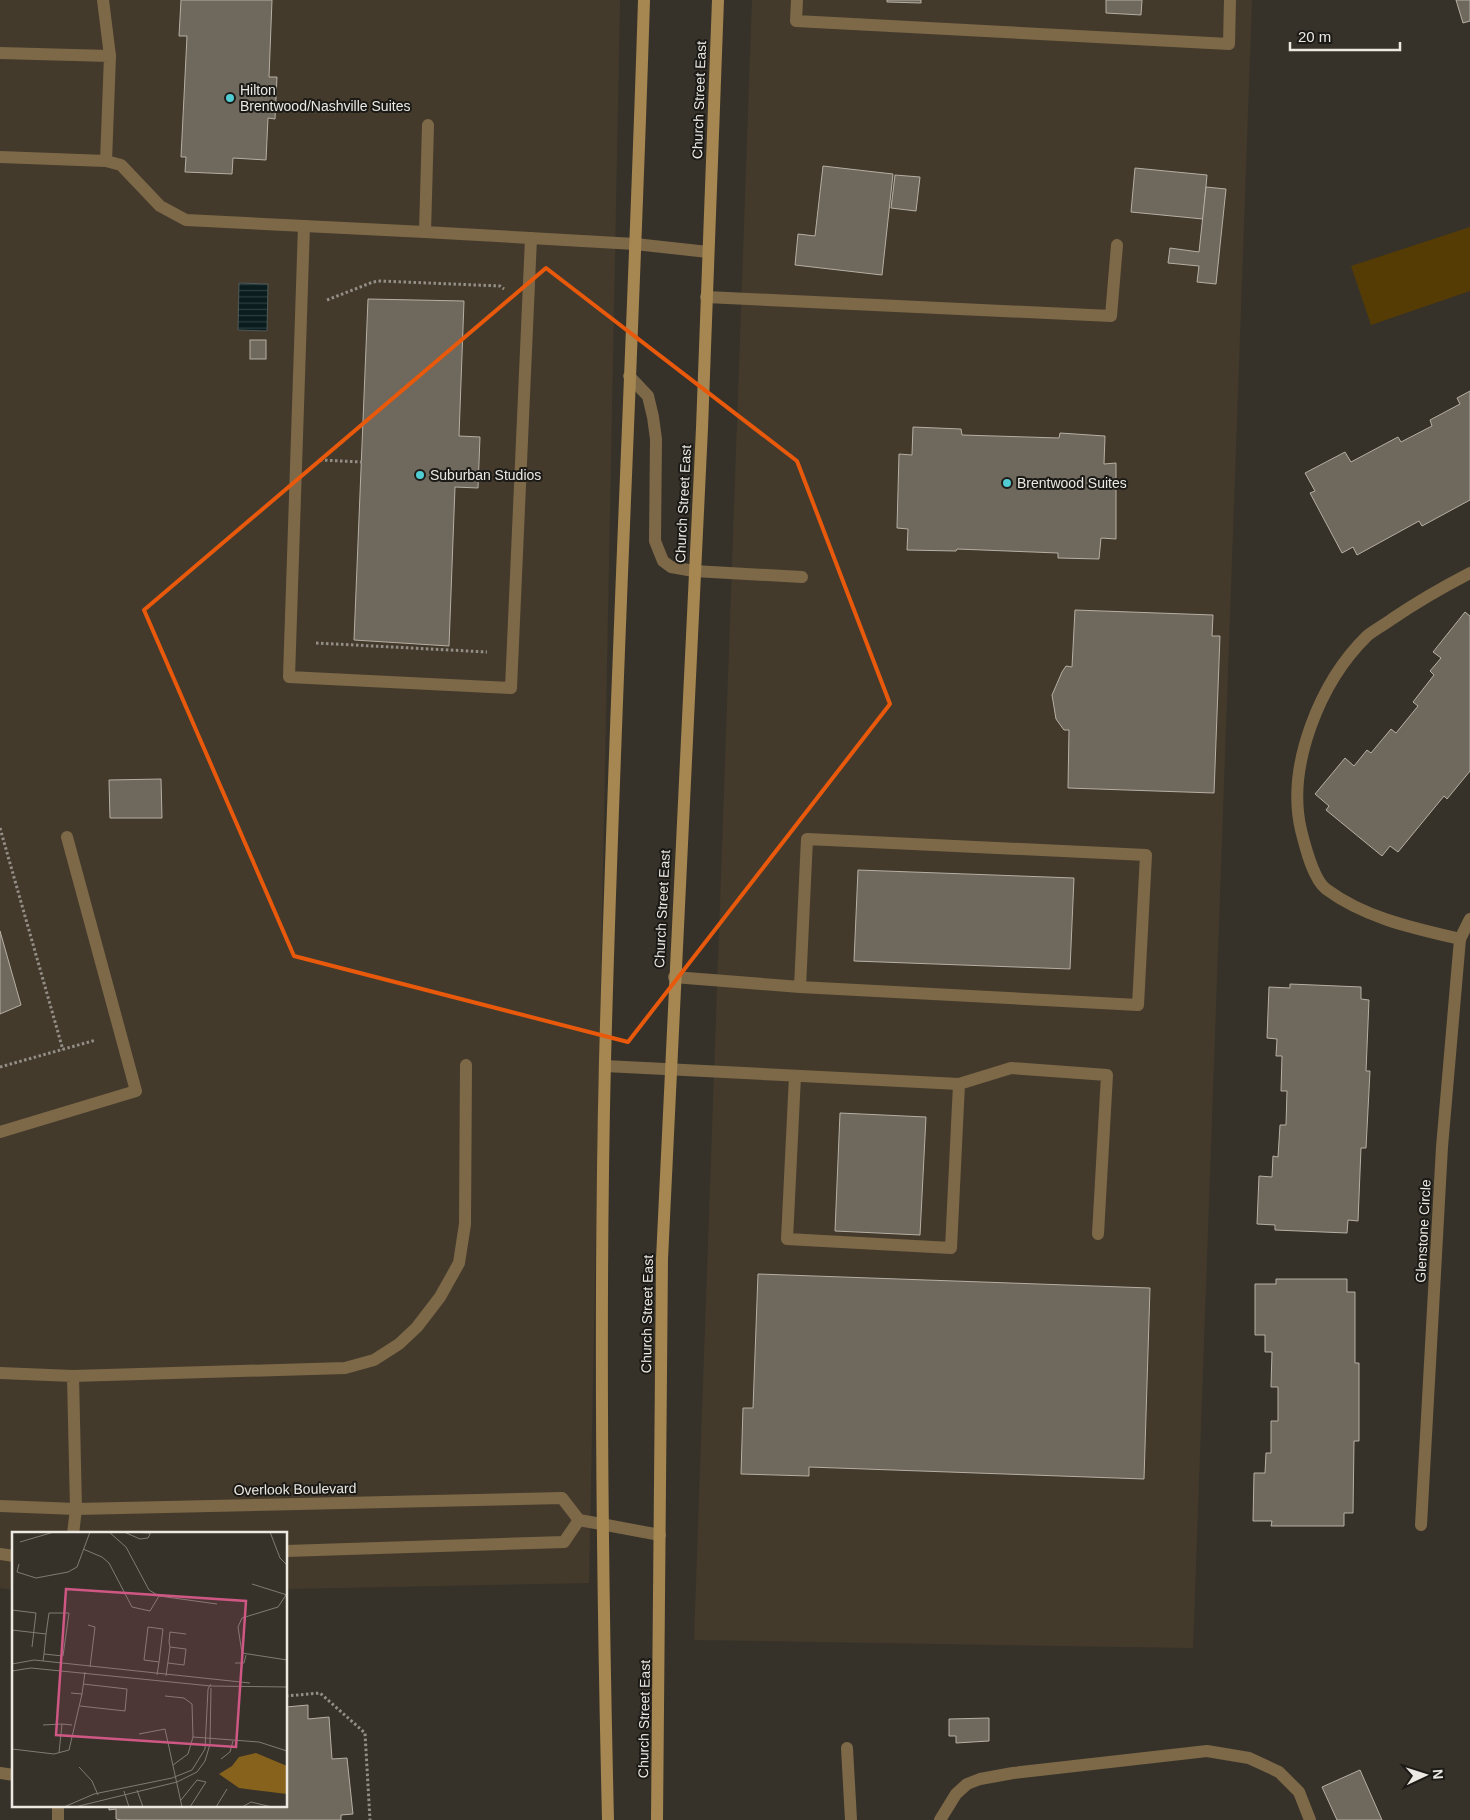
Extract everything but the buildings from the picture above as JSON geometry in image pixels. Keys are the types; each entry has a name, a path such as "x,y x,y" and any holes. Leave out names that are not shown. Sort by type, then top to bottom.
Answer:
{"main road":[{"path":"608,1820 601,1524 605,1066 615,722 644,0"},
{"name":"Church Street East","path":"657,1820 662,1260 718,0"}],"street":[{"path":"103,0 110,56 106,161"},
{"path":"797,0 796,21 1229,44 1230,0"},
{"path":"0,53 110,56"},
{"path":"425,232 428,125"},
{"path":"0,157 106,161 121,165 160,206 186,220 635,244 708,252"},
{"path":"304,226 289,677 511,688 531,238"},
{"path":"706,297 1110,316 1117,245"},
{"path":"629,376 648,396 653,417 656,439 655,541 657,550 664,561 671,567 694,571 802,577"},
{"path":"1460,939 1396,924 1365,912 1324,888 1307,855 1298,817 1301,758 1313,721 1334,677 1367,636 1422,598 1470,573"},
{"path":"0,1132 136,1091 67,837"},
{"path":"674,977 800,987 1138,1006 1146,855 807,839 800,987"},
{"name":"Glenstone Circle","path":"1421,1526 1442,1148 1460,939 1470,919"},
{"path":"0,1373 73,1376 346,1368 374,1360 399,1344 417,1326 440,1297 459,1263 465,1224 466,1066"},
{"path":"605,1066 959,1084 1011,1068 1107,1075 1098,1234"},
{"path":"795,1076 786,1239 951,1248 959,1084"},
{"path":"73,1376 76,1509 73,1532"},
{"name":"Overlook Boulevard","path":"0,1506 76,1509 562,1498 579,1520"},
{"path":"288,1551 564,1542 579,1520 660,1535"},
{"path":"847,1748 851,1820"},
{"path":"940,1820 956,1794 967,1784 980,1779 1013,1773 1207,1751 1250,1758 1279,1772 1298,1792 1310,1820"}],"path":[{"path":"301,310 373,282 500,286 529,303"},
{"path":"295,459 362,462"},
{"path":"290,641 512,653"},
{"path":"0,828 63,1050"},
{"path":"0,1067 120,1033"},
{"path":"288,1696 320,1693 365,1733 370,1820"}],"highlighted area":[{"path":"546,268 797,461 890,704 628,1042 294,956 144,610"}],"shaded area":[{"path":"0,0 620,0 589,1583 288,1589 288,1532 12,1532 12,1590 0,1588"},
{"path":"752,0 1252,0 1193,1648 694,1640"},
{"path":"1470,227 1470,291 1371,325 1351,266"},
{"path":"239,283 268,284 267,331 238,330"}],"place":[{"name":"Hilton Brentwood/Nashville Suites","path":"230,98"},
{"name":"Suburban Studios","path":"420,475"},
{"name":"Brentwood Suites","path":"1007,483"}]}
